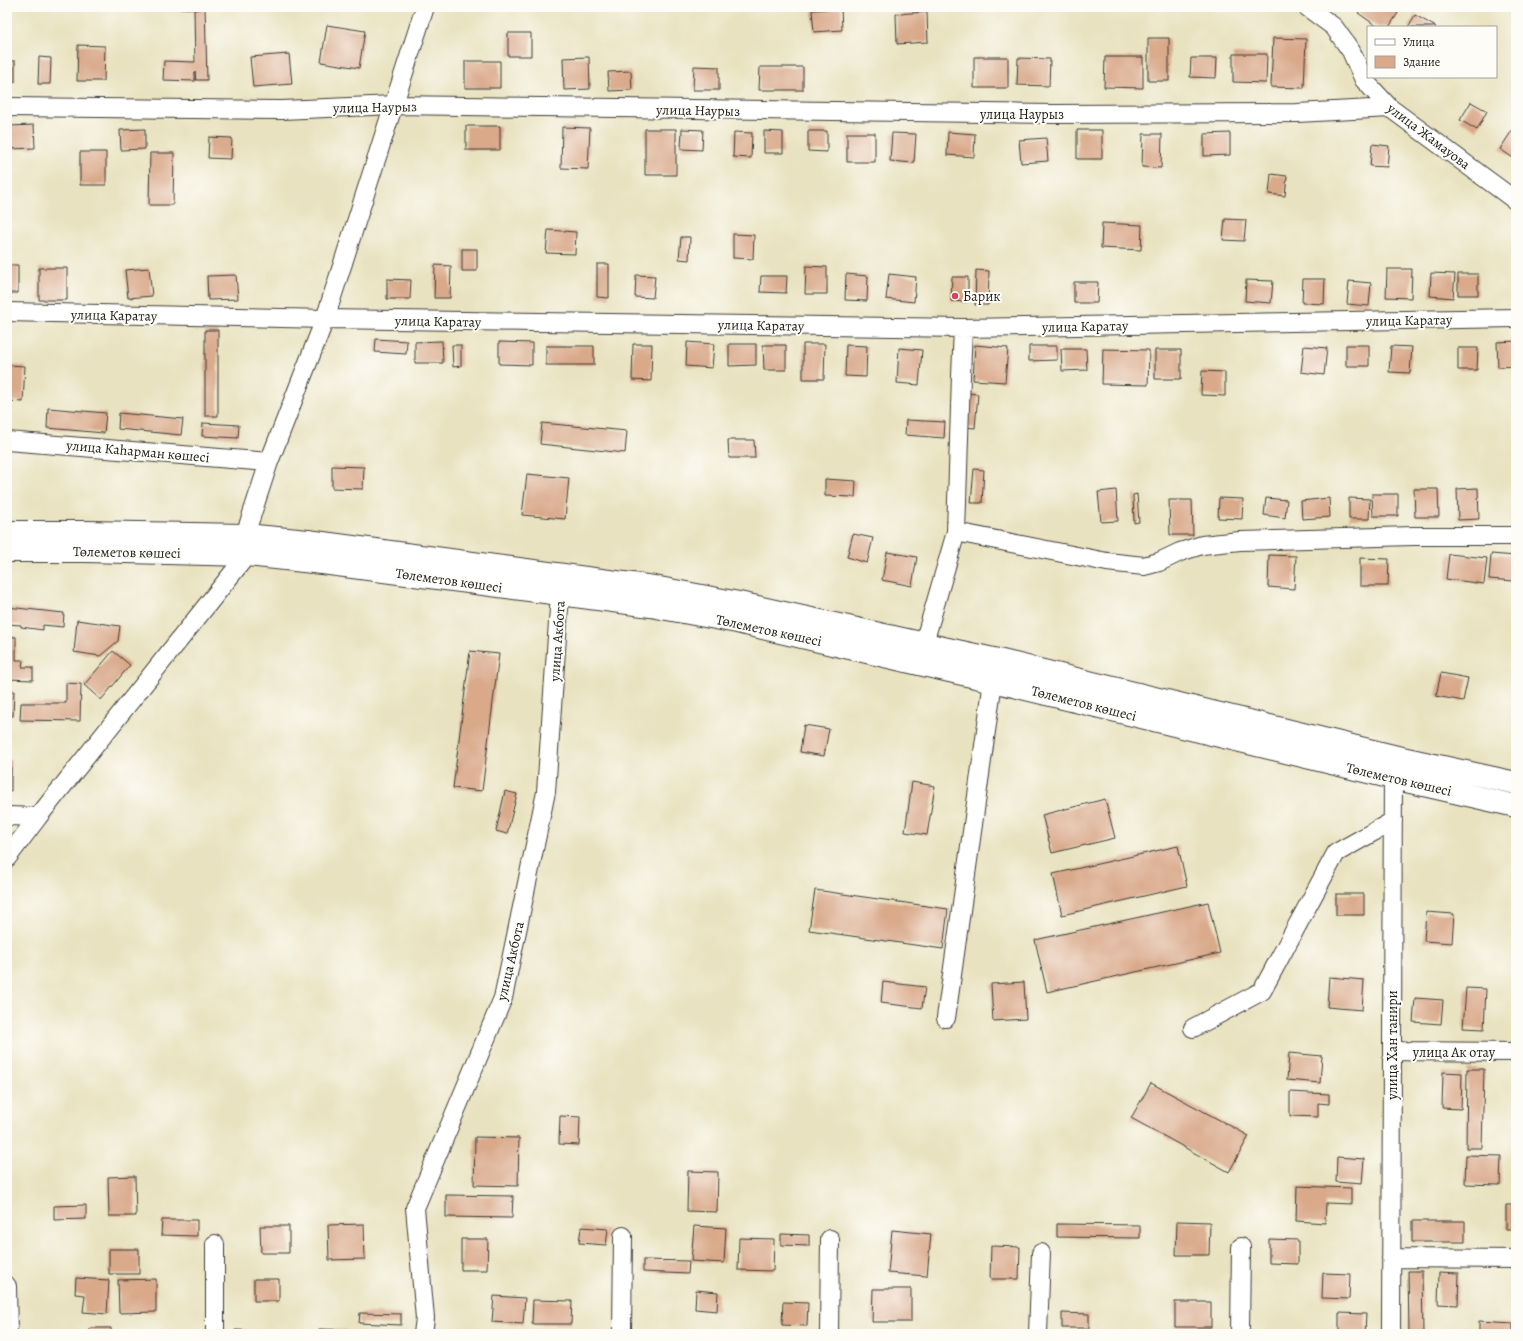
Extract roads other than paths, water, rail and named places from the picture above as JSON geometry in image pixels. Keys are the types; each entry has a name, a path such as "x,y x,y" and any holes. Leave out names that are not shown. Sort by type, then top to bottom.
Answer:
{"main road":[{"name":"Төлеметов көшесі","path":"7,532 85,532 246,545"},
{"name":"Төлеметов көшесі","path":"7,551 86,551 246,545 308,541 561,584 651,606 737,622 993,681 1393,778 1516,806"},
{"name":"Төлеметов көшесі","path":"561,584 654,587 739,602 1013,663 1393,756 1516,783"}],"street":[{"path":"7,858 246,545 269,462 325,319 425,7"},
{"name":"улица Жамауова","path":"1307,7 1334,27 1351,51 1364,80 1390,108 1516,201"},
{"name":"улица Наурыз","path":"7,107 282,110 394,105 1053,114 1296,113 1390,108"},
{"name":"улица Каратау","path":"7,312 325,319 963,328 1516,318"},
{"path":"924,643 956,532 960,376 963,328"},
{"name":"улица Каһарман көшесі","path":"7,441 269,462"},
{"path":"956,532 1107,562 1144,566 1159,562 1180,552 1202,545 1240,541 1413,536 1516,536"},
{"name":"улица Акбота","path":"423,1334 425,1318 415,1208 503,998 546,792 561,584"},
{"path":"946,1018 993,681"},
{"name":"улица Хан танири","path":"1391,1334 1393,756"},
{"path":"7,816 38,817"},
{"path":"1193,1028 1262,991 1336,853 1393,821"},
{"name":"улица Ак отау","path":"1392,1052 1516,1052"},
{"path":"622,1334 623,1236"},
{"path":"829,1334 830,1239"},
{"path":"214,1334 215,1244"},
{"path":"1240,1334 1241,1247"},
{"path":"1038,1334 1041,1253"},
{"path":"1391,1258 1516,1259"},
{"path":"7,1286 8,1334"}],"place":[{"name":"Барик","path":"955,296"}]}
